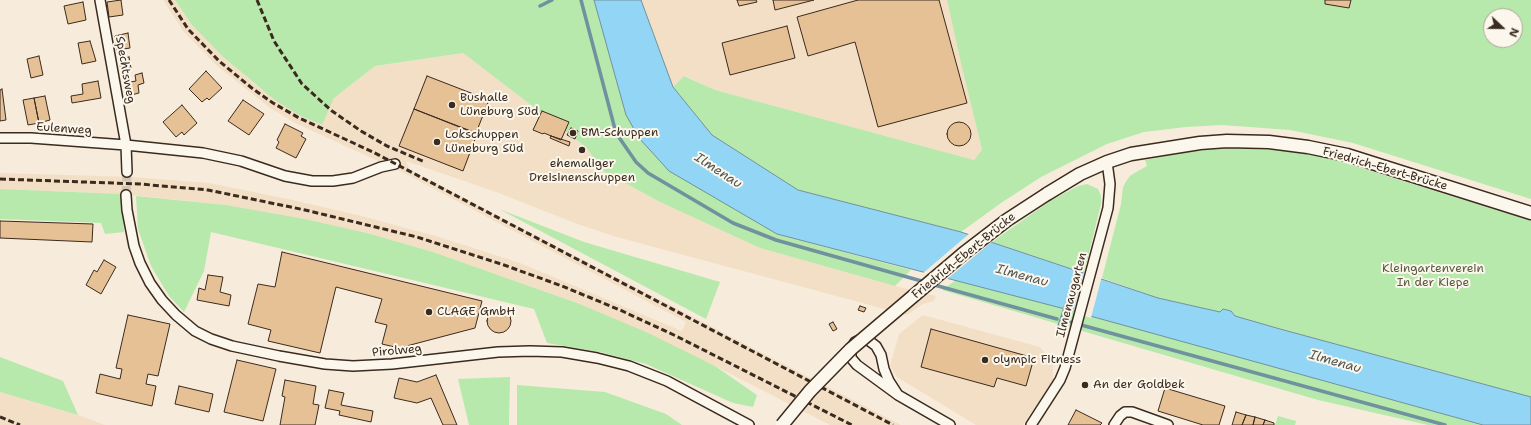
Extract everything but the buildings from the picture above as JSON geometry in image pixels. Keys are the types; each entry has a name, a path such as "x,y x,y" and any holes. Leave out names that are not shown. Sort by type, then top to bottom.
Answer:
{"main road":[{"name":"Friedrich-Ebert-Brücke","path":"782,425 810,391 851,349 964,253 1007,220 1080,174 1107,162 1131,154 1188,144 1227,141 1269,142 1308,147 1347,155 1531,213"}],"street":[{"name":"Spechtsweg","path":"100,0 126,145"},
{"name":"Eulenweg","path":"0,138 31,138 126,145 203,154 241,161 285,176 312,181 333,181 353,178 381,166 396,164"},
{"path":"126,145 127,172"},
{"name":"Ilmenaugarten","path":"1031,425 1060,380 1065,368 1108,208 1110,184 1107,162"},
{"name":"Pirolweg","path":"126,194 127,210 134,246 140,263 150,283 162,300 195,331 218,341 232,346 306,361 353,366 392,364 498,352 562,352 629,366 667,380 749,425"},
{"path":"898,395 889,381 884,369 881,355 876,346 868,340 861,339 855,342 851,349 851,358 857,365 898,395 950,425"},
{"path":"1114,425 1120,416 1125,412 1132,412 1168,425"}],"shaded area":[{"path":"163,0 175,0 192,25 223,57 256,85 299,115 322,125 334,98 375,66 463,53 586,147 603,171 660,202 760,248 936,296 934,301 923,304 907,315 613,236 580,225 496,192 406,161 410,170 901,425 830,425 715,366 577,303 433,252 367,233 305,219 226,205 122,194 0,189 0,173 133,177 209,183 288,199 358,215 439,237 520,263 682,331 686,322 400,171 295,123 270,108 216,65 184,32"},
{"path":"641,0 947,0 982,150 974,160 715,90 685,76 673,87"},
{"path":"923,315 1040,347 1048,356 1053,365 1053,380 1023,425 976,425 897,377 890,366 899,334"},
{"path":"0,392 78,415 105,425 0,425"}],"green space":[{"path":"175,0 594,0 626,115 777,234 911,270 895,286 760,248 660,202 603,171 586,147 463,53 375,66 334,98 322,125 299,115 275,100 223,57 192,25"},
{"path":"947,0 1531,0 1531,199 1353,143 1290,130 1222,125 1186,127 1144,132 1107,144 1041,177 1001,203 961,232 798,190 712,135 673,87 684,76 715,90 974,160 982,150"},
{"name":"Kleingartenverein In der Kiepe","path":"1233,148 1290,151 1332,159 1531,221 1531,397 1280,329 1235,316 1231,311 1223,309 1220,312 1158,298 1102,278 1121,204 1123,187 1131,175 1147,166 1145,160 1192,151"},
{"path":"1087,184 1098,189 1101,196 1101,204 1084,273 992,242 1050,201 1078,186"},
{"path":"0,189 122,194 124,232 105,234 101,223 0,219"},
{"path":"136,196 226,205 305,219 367,233 433,252 577,303 646,332 715,366 757,395 753,407 733,403 646,364 600,352 547,343 534,309 211,232 204,271 184,312 169,296 151,266 138,229"},
{"path":"499,209 584,242 720,282 706,319"},
{"path":"959,278 1483,425 1428,425 1318,400 942,290"},
{"path":"0,357 63,381 78,415 0,392"},
{"path":"510,377 509,425 469,425 458,379"},
{"path":"517,385 605,392 666,414 682,425 517,425"},
{"path":"1278,416 1296,421 1295,425 1275,425"}],"water":[{"name":"Ilmenau","path":"594,0 641,0 673,87 712,135 798,190 961,232 1158,298 1220,312 1223,309 1231,311 1235,316 1280,329 1531,397 1531,425 1483,425 1065,309 777,234 669,171 639,138 626,115"}],"pier":[{"path":"970,233 994,240 946,280 922,274"},
{"path":"1084,271 1102,276 1091,318 1073,313"}],"waterway":[{"path":"540,6 552,0"},
{"path":"581,0 616,133 636,162 648,173 733,223 776,240 925,282"},
{"path":"931,284 1057,319"},
{"path":"1058,329 1066,305"},
{"path":"1063,320 1445,425"}],"tunnel":[{"path":"126,195 127,172"}],"railway":[{"path":"169,0 188,29 219,61 253,89 273,103 299,118 373,152 893,425"},
{"path":"257,0 274,41 302,84 332,111 361,131 387,146 425,162"},
{"path":"0,179 140,184 208,190 305,210 417,237 504,265 562,286 620,310 676,336 852,425"},
{"path":"0,417 20,425"}],"place":[{"name":"Bushalle Lüneburg Süd","path":"452,105"},
{"name":"BM-Schuppen","path":"573,133"},
{"name":"Lokschuppen Lüneburg Süd","path":"437,142"},
{"name":"ehemaliger Dreisinenschuppen","path":"582,150"},
{"name":"CLAGE GmbH","path":"429,312"},
{"name":"olympic Fitness","path":"985,360"},
{"name":"An der Goldbek","path":"1085,385"}]}
